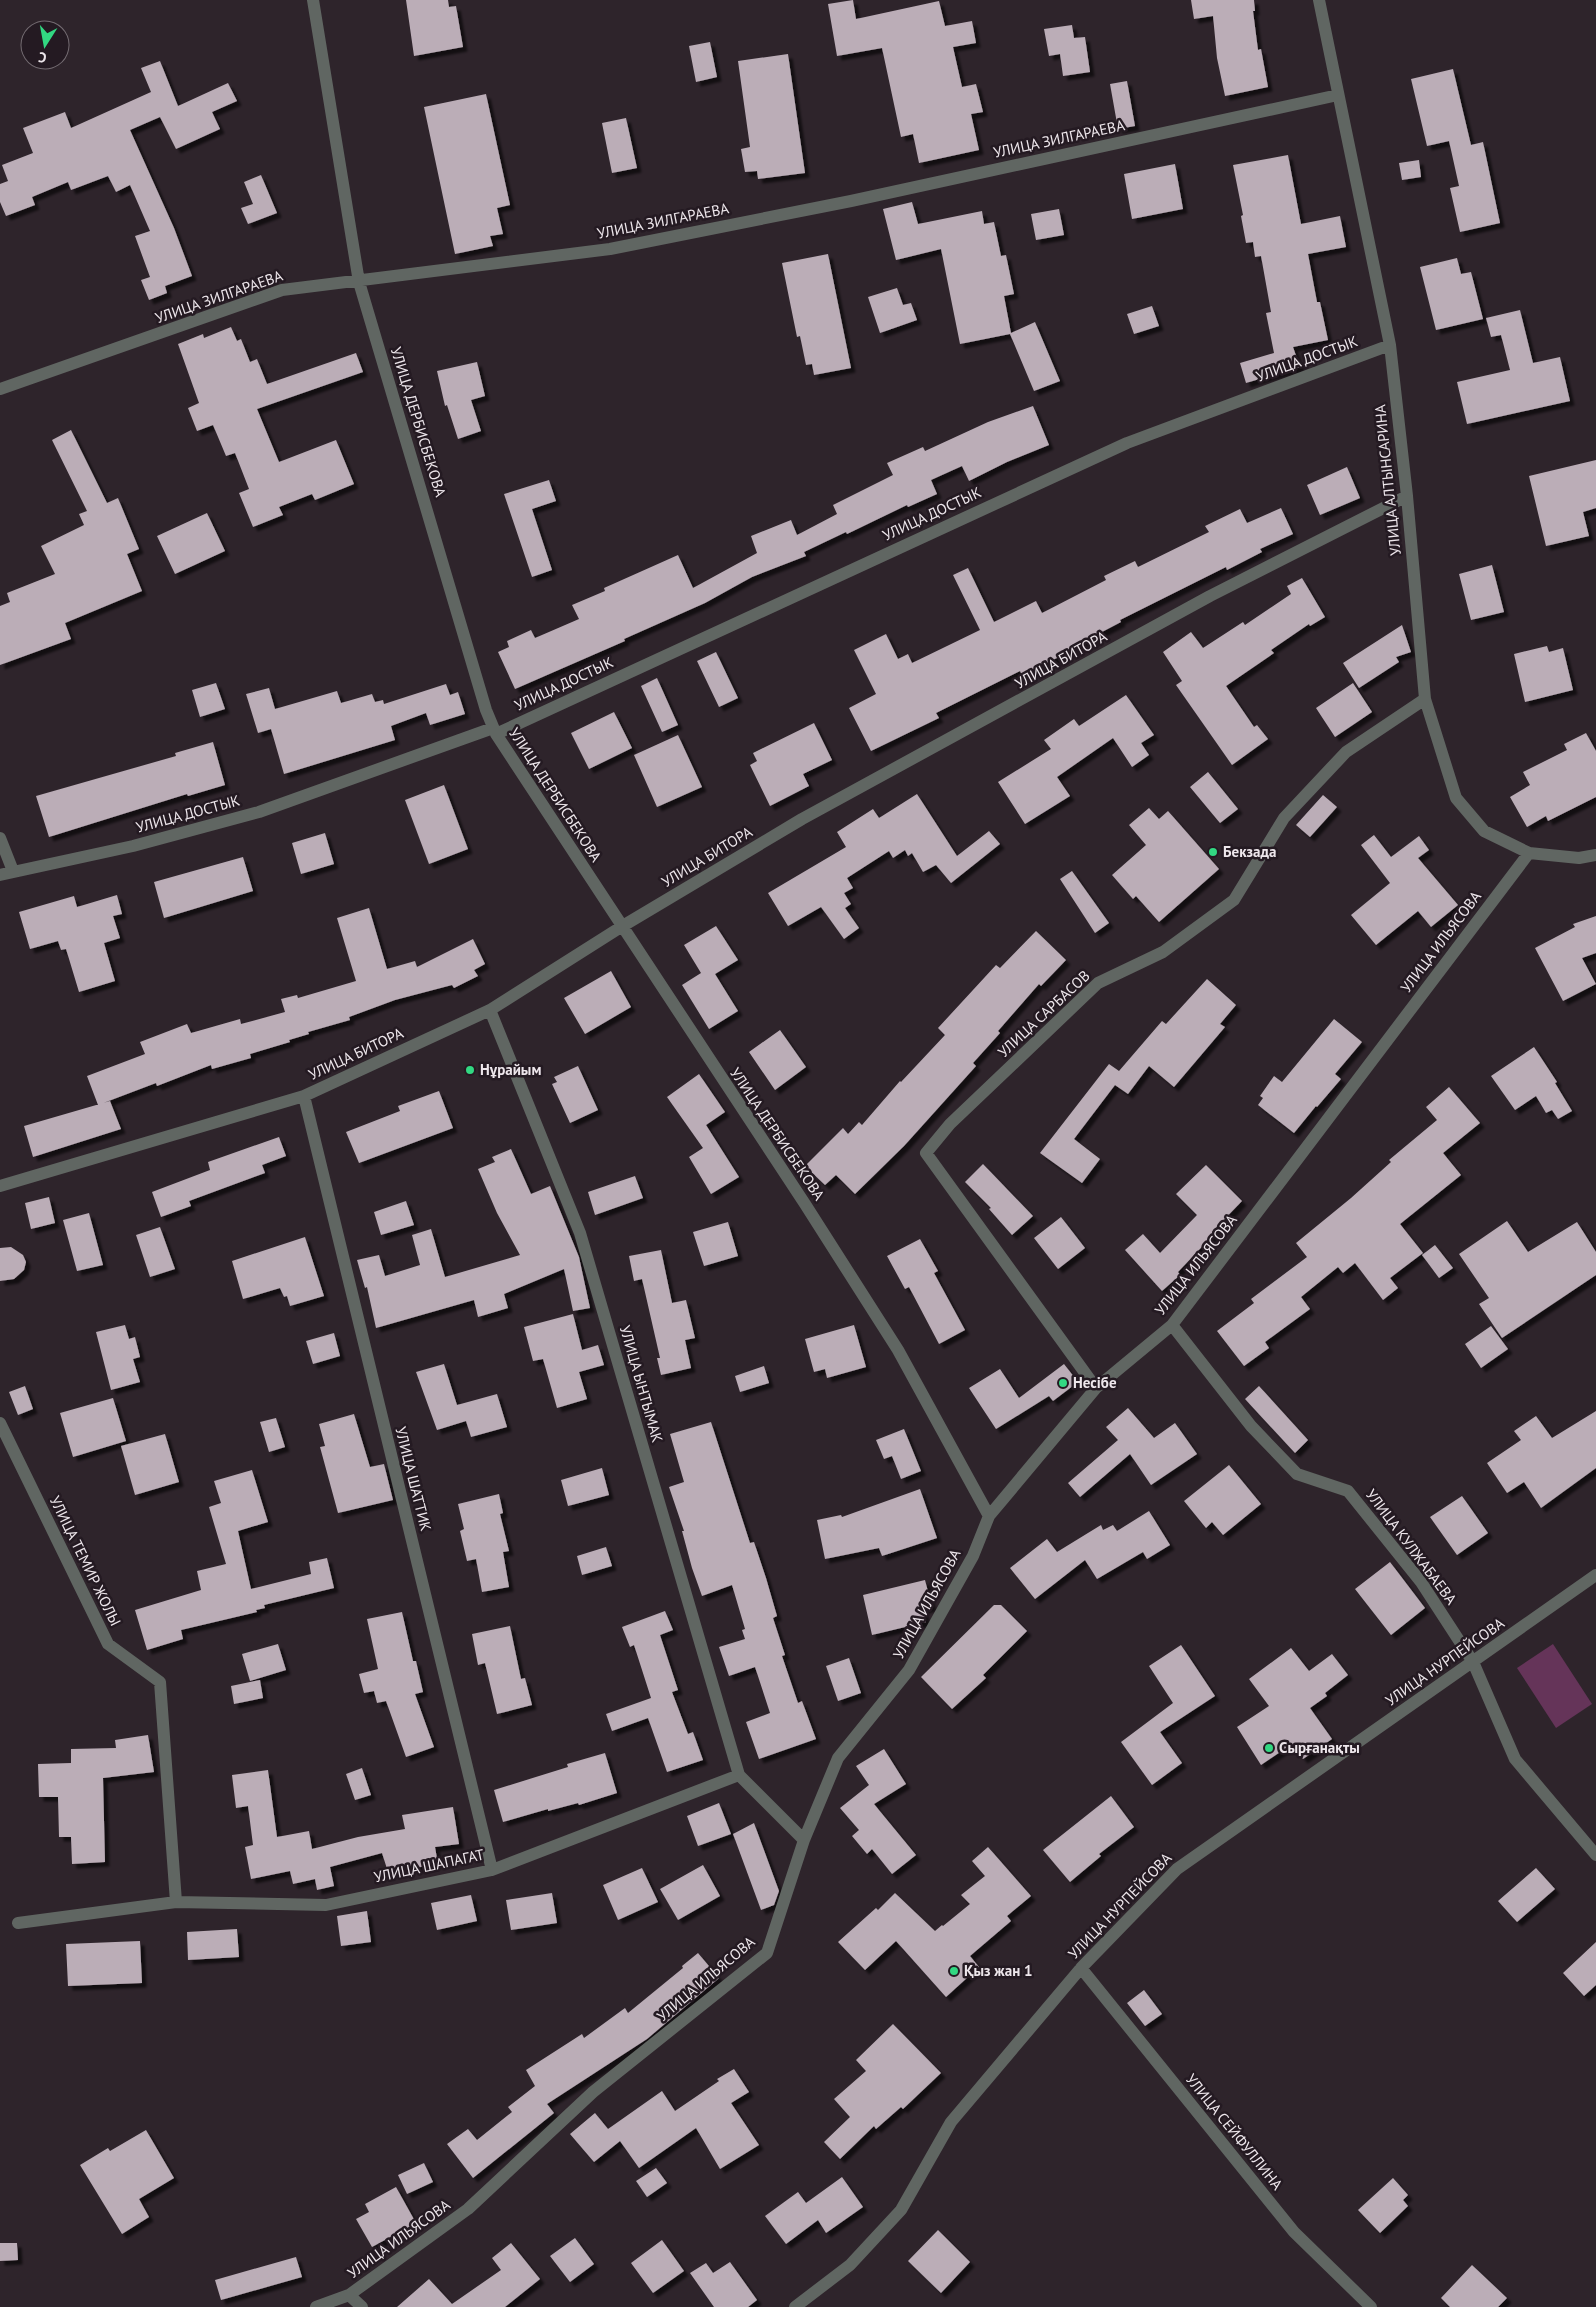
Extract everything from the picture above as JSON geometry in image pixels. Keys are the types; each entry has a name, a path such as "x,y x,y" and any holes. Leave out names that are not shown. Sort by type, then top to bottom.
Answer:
{"street":[{"name":"УЛИЦА ДЕРБИСБЕКОВА","path":"313,0 359,282 494,731 620,927 805,1204 893,1342 989,1516"},
{"name":"УЛИЦА АЛТЫНСАРИНА","path":"1319,0 1390,345 1407,496 1425,699 1456,798 1484,831 1529,853 1579,858 1596,855"},
{"name":"УЛИЦА ЗИЛГАРАЕВА","path":"0,389 282,290 359,282 610,249 851,201 1338,95"},
{"name":"УЛИЦА ДОСТЫК","path":"0,875 133,846 259,812 494,731 1127,443 1390,345"},
{"name":"УЛИЦА БИТОРА","path":"0,1186 304,1096 490,1010 620,927 802,819 1210,596 1407,496"},
{"name":"УЛИЦА САРБАСОВ","path":"1096,1388 926,1154 950,1124 1098,983 1163,952 1234,900 1284,818 1346,752 1425,699"},
{"path":"0,838 13,872"},
{"name":"УЛИЦА ИЛЬЯСОВА","path":"316,2307 349,2295 468,2209 593,2092 767,1953 804,1840 838,1758 909,1670 973,1556 989,1516 1096,1388 1172,1325 1529,853"},
{"name":"УЛИЦА ЫНТЫМАК","path":"490,1010 580,1233 739,1775"},
{"name":"УЛИЦА ШАТТИК","path":"304,1096 492,1870"},
{"name":"УЛИЦА КУЛЖАБАЕВА","path":"1172,1325 1251,1426 1297,1474 1348,1491 1421,1582 1473,1662 1516,1759 1596,1855"},
{"name":"УЛИЦА ТЕМИР ЖОЛЫ","path":"0,1423 108,1644 160,1682 176,1902"},
{"name":"УЛИЦА НУРПЕЙСОВА","path":"795,2307 850,2265 901,2210 951,2122 1081,1968 1177,1868 1596,1575"},
{"path":"739,1775 804,1840"},
{"name":"УЛИЦА ШАПАГАТ","path":"18,1924 176,1902 326,1905 492,1870 739,1775"},
{"name":"УЛИЦА СЕЙФУЛЛИНА","path":"1081,1968 1294,2232 1372,2307"},
{"path":"349,2295 362,2307"}],"shaded area":[{"path":"1553,1644 1592,1704 1556,1728 1517,1668"}],"building":[{"path":"406,0 448,0 449,7 456,6 463,47 414,56"},
{"path":"853,0 856,19 939,1 945,26 972,21 976,43 953,47 962,87 976,84 983,112 971,114 979,150 919,163 913,134 901,137 882,48 837,56 828,4"},
{"path":"1191,0 1254,0 1255,11 1253,11 1258,50 1261,49 1268,87 1225,96 1217,58 1213,16 1194,19"},
{"path":"1072,25 1074,38 1085,37 1090,72 1063,76 1060,54 1049,56 1044,29"},
{"path":"710,42 717,77 696,82 689,46"},
{"path":"788,54 805,173 758,179 757,171 745,172 741,149 750,147 738,61"},
{"path":"160,61 178,106 228,83 237,101 212,112 220,129 176,149 160,117 130,130 174,228 192,276 165,286 167,293 149,300 141,280 150,277 135,236 150,231 130,185 116,192 108,176 71,190 68,182 32,197 35,205 6,216 0,202 0,184 8,181 2,165 33,153 23,128 65,112 71,128 151,92 141,68"},
{"path":"1453,69 1471,145 1483,142 1500,223 1460,232 1450,188 1459,186 1449,141 1427,146 1411,79"},
{"path":"1127,81 1135,126 1118,129 1110,84"},
{"path":"486,94 510,205 497,208 503,234 490,236 493,246 455,254 424,107"},
{"path":"626,118 637,168 612,173 602,123"},
{"path":"1288,155 1301,224 1340,216 1346,247 1308,254 1317,302 1320,302 1328,340 1293,347 1300,367 1246,383 1240,363 1274,353 1266,313 1271,312 1261,256 1255,257 1253,242 1246,243 1241,216 1243,215 1233,165"},
{"path":"1419,160 1421,177 1402,180 1399,163"},
{"path":"1175,164 1183,209 1132,219 1124,174"},
{"path":"261,175 277,213 248,224 241,208 253,204 244,182"},
{"path":"912,202 918,224 982,211 984,224 994,222 1001,256 1006,255 1014,294 1004,296 1011,333 1035,322 1060,381 1034,391 1010,334 960,344 941,249 896,260 883,209"},
{"path":"1059,209 1064,235 1036,240 1031,214"},
{"path":"828,254 851,368 814,375 812,364 806,365 800,336 797,337 782,263"},
{"path":"1457,258 1461,274 1471,272 1483,319 1436,330 1420,267"},
{"path":"897,288 903,305 911,303 917,320 880,333 868,297"},
{"path":"1152,306 1159,326 1134,334 1127,314"},
{"path":"1520,310 1533,363 1560,357 1570,401 1467,424 1457,382 1510,370 1501,335 1491,337 1486,318"},
{"path":"231,327 237,341 241,339 250,362 257,359 267,384 356,353 363,372 257,409 279,462 336,440 354,484 315,500 312,494 279,507 283,515 253,527 239,493 249,489 235,453 226,456 213,425 197,431 188,408 199,403 178,344 203,334 204,338"},
{"path":"477,362 485,396 471,400 481,431 458,439 447,405 445,406 437,371"},
{"path":"1033,406 1049,445 1007,462 969,481 962,466 931,480 937,494 908,507 907,505 847,534 846,532 804,552 806,556 752,577 705,603 624,639 625,641 515,689 498,652 509,647 507,641 531,630 535,638 579,619 572,605 605,591 604,588 678,555 693,588 757,553 751,536 791,520 797,535 837,514 833,505 893,475 887,463 923,447 925,451 988,422"},
{"path":"71,430 107,503 118,498 139,549 127,554 142,591 65,623 71,639 0,665 0,606 10,602 7,593 55,574 41,546 84,525 79,514 87,511 52,440"},
{"path":"1596,460 1596,508 1583,512 1589,536 1546,546 1529,476"},
{"path":"1347,467 1360,498 1320,515 1307,485"},
{"path":"549,480 556,501 532,509 552,570 532,577 504,494"},
{"path":"1281,508 1293,534 1260,549 1262,552 1227,570 1226,567 1120,620 1121,622 1062,653 1063,655 1022,675 1020,671 936,713 939,718 871,751 849,708 876,694 854,650 886,634 898,659 908,654 912,663 980,630 953,575 968,568 994,622 1036,601 1042,613 1106,580 1104,576 1135,561 1138,567 1209,532 1205,526 1240,509 1247,523"},
{"path":"207,513 225,551 175,574 157,536"},
{"path":"1492,565 1504,612 1471,620 1459,574"},
{"path":"1302,578 1325,617 1310,626 1309,624 1271,650 1274,653 1226,686 1254,727 1257,725 1268,739 1232,765 1176,685 1182,681 1163,652 1191,632 1203,648 1243,622 1245,625 1291,594 1287,586"},
{"path":"1402,625 1411,652 1396,657 1399,662 1359,688 1343,663"},
{"path":"1547,646 1549,652 1563,648 1573,690 1525,702 1514,654"},
{"path":"716,652 738,698 719,707 697,661"},
{"path":"657,678 678,725 662,732 641,686"},
{"path":"216,683 225,709 200,717 192,690"},
{"path":"1353,683 1372,712 1335,737 1316,708"},
{"path":"446,684 450,695 458,692 465,714 430,725 426,713 391,726 395,740 284,774 271,729 258,733 246,694 269,688 275,709 337,691 341,703 372,694 375,702 383,700 384,704"},
{"path":"1126,695 1154,735 1141,743 1149,755 1132,767 1113,738 1057,777 1070,796 1025,824 998,782 1051,749 1044,740 1074,719 1079,726"},
{"path":"614,712 632,748 589,769 571,733"},
{"path":"814,723 832,760 803,774 809,786 770,806 750,765 757,761 753,753"},
{"path":"1586,733 1596,751 1596,797 1548,821 1546,816 1527,827 1510,797 1530,785 1523,772 1567,750 1564,744"},
{"path":"678,735 702,787 657,807 634,755"},
{"path":"213,742 225,785 188,796 187,794 49,837 36,796 176,756 175,753"},
{"path":"1208,772 1238,809 1220,823 1190,787"},
{"path":"444,785 468,849 429,864 405,800"},
{"path":"917,794 957,856 989,831 1000,844 951,883 936,865 923,872 912,853 908,856 905,850 893,858 889,851 847,878 853,888 844,893 851,904 845,908 859,928 844,939 821,907 788,926 768,893 846,847 837,832 873,809 879,818"},
{"path":"1323,795 1337,807 1310,837 1296,825"},
{"path":"1149,808 1159,819 1168,811 1219,869 1159,922 1136,896 1133,899 1112,875 1146,845 1129,825"},
{"path":"325,833 334,864 301,874 292,843"},
{"path":"1374,835 1391,857 1419,836 1429,850 1418,858 1458,905 1431,927 1418,911 1376,945 1351,915 1390,883 1361,845"},
{"path":"243,857 253,891 164,918 154,882"},
{"path":"1072,871 1109,923 1095,933 1060,879"},
{"path":"117,895 122,914 113,916 120,938 104,943 115,981 79,992 66,949 61,950 58,941 30,949 19,912 74,896 77,907"},
{"path":"369,908 387,969 415,961 417,967 473,939 485,964 474,970 478,976 454,988 452,985 395,1000 349,1017 350,1020 308,1032 309,1034 289,1040 290,1042 250,1054 251,1058 212,1069 211,1065 157,1086 156,1083 98,1105 87,1076 145,1054 140,1042 187,1024 191,1033 240,1019 241,1024 285,1012 281,999 297,995 298,998 356,981 337,918"},
{"path":"1596,916 1596,953 1582,958 1596,984 1563,1001 1535,948 1575,927 1573,924"},
{"path":"716,926 738,960 715,974 738,1011 709,1029 682,985 701,973 684,945"},
{"path":"1036,931 1066,960 1041,986 1039,984 998,1031 1000,1033 973,1063 976,1066 904,1146 855,1194 836,1175 825,1185 805,1166 843,1128 848,1134 859,1122 862,1125 900,1081 945,1035 938,1028 996,965 1000,968"},
{"path":"611,971 631,1007 585,1034 564,998"},
{"path":"1207,979 1236,1005 1220,1024 1225,1027 1174,1087 1149,1066 1128,1094 1115,1085 1074,1139 1100,1159 1082,1183 1040,1153 1109,1064 1119,1071 1162,1021 1166,1024"},
{"path":"1334,1019 1362,1042 1335,1074 1341,1079 1294,1133 1258,1105 1263,1098 1260,1096 1274,1076 1282,1082"},
{"path":"780,1030 806,1067 775,1090 749,1052"},
{"path":"1534,1047 1557,1082 1555,1083 1572,1111 1558,1119 1552,1110 1546,1113 1536,1096 1515,1110 1491,1076"},
{"path":"578,1066 598,1110 570,1123 552,1084 557,1082 554,1077"},
{"path":"699,1074 725,1112 706,1125 739,1177 711,1194 689,1157 703,1148 667,1097"},
{"path":"1449,1087 1480,1123 1443,1153 1461,1175 1400,1224 1423,1253 1390,1278 1398,1288 1383,1300 1355,1263 1343,1273 1338,1267 1301,1297 1310,1309 1265,1342 1269,1348 1244,1366 1217,1331 1254,1303 1251,1299 1307,1257 1296,1243 1351,1198 1391,1162 1389,1160 1437,1120 1426,1107"},
{"path":"439,1091 453,1128 359,1163 346,1132 400,1111 398,1106"},
{"path":"110,1101 121,1129 33,1157 24,1126"},
{"path":"279,1137 286,1156 262,1165 265,1173 189,1201 191,1206 161,1217 152,1192 210,1170 208,1162"},
{"path":"511,1149 531,1194 550,1186 579,1257 590,1308 573,1311 564,1269 504,1294 508,1308 478,1317 474,1300 376,1328 367,1287 365,1288 357,1260 379,1255 385,1276 420,1265 412,1235 431,1229 445,1277 520,1255 497,1213 478,1169 495,1162 492,1157"},
{"path":"983,1164 1033,1216 1012,1235 989,1209 991,1208 965,1182"},
{"path":"1206,1165 1242,1201 1212,1232 1214,1234 1178,1272 1180,1275 1162,1291 1125,1250 1143,1234 1160,1253 1197,1215 1176,1194"},
{"path":"635,1176 643,1198 595,1215 588,1192"},
{"path":"49,1197 55,1223 31,1229 25,1203"},
{"path":"406,1201 414,1225 381,1235 374,1212"},
{"path":"89,1213 103,1265 77,1271 63,1220"},
{"path":"1061,1217 1085,1248 1058,1269 1034,1238"},
{"path":"1507,1221 1528,1252 1577,1222 1596,1252 1596,1275 1502,1338 1479,1304 1489,1298 1459,1254"},
{"path":"728,1222 738,1256 704,1266 693,1232"},
{"path":"160,1227 175,1269 150,1277 136,1235"},
{"path":"305,1237 324,1296 290,1306 287,1296 284,1297 280,1288 243,1299 232,1261"},
{"path":"920,1239 938,1271 934,1273 965,1330 939,1344 909,1287 905,1289 887,1256"},
{"path":"1435,1245 1453,1268 1439,1278 1422,1255"},
{"path":"11,1247 23,1255 26,1262 24,1270 14,1279 0,1281 0,1248"},
{"path":"661,1250 672,1303 686,1300 695,1338 685,1340 691,1368 661,1375 657,1358 660,1358 642,1279 634,1281 629,1256"},
{"path":"573,1314 582,1350 598,1345 604,1365 579,1372 587,1399 557,1408 543,1359 533,1361 524,1327"},
{"path":"125,1325 129,1339 135,1337 140,1357 133,1359 140,1382 111,1390 96,1332"},
{"path":"854,1325 866,1367 827,1378 825,1369 814,1372 805,1339"},
{"path":"1491,1326 1508,1349 1481,1368 1465,1344"},
{"path":"334,1333 340,1356 313,1364 306,1341"},
{"path":"444,1364 457,1405 497,1394 507,1427 471,1437 466,1421 437,1430 416,1372"},
{"path":"1064,1364 1078,1382 1053,1401 1049,1396 996,1429 969,1388 1000,1369 1019,1398"},
{"path":"764,1366 769,1383 740,1392 735,1376"},
{"path":"25,1386 33,1409 18,1415 9,1392"},
{"path":"1259,1386 1308,1440 1295,1453 1245,1399"},
{"path":"113,1398 126,1441 73,1457 60,1413"},
{"path":"1128,1408 1154,1438 1175,1423 1197,1454 1151,1485 1130,1454 1080,1497 1068,1483 1118,1440 1106,1427"},
{"path":"1596,1411 1596,1468 1541,1508 1524,1482 1507,1493 1487,1463 1521,1440 1514,1431 1536,1416 1552,1438"},
{"path":"354,1414 370,1467 384,1464 393,1500 338,1513 320,1447 325,1446 319,1424"},
{"path":"276,1418 285,1447 269,1452 260,1422"},
{"path":"711,1422 750,1543 754,1542 766,1578 777,1616 773,1618 785,1655 782,1656 798,1703 802,1701 816,1739 759,1759 746,1722 770,1713 755,1667 729,1676 719,1647 745,1639 742,1630 745,1629 732,1585 702,1596 692,1568 682,1531 684,1531 669,1487 684,1482 670,1434"},
{"path":"904,1429 921,1471 901,1479 892,1456 884,1459 876,1440"},
{"path":"165,1434 179,1482 135,1495 121,1446"},
{"path":"1229,1465 1261,1504 1223,1535 1212,1522 1206,1528 1184,1501"},
{"path":"602,1468 609,1495 568,1506 561,1480"},
{"path":"252,1470 268,1522 238,1531 251,1589 311,1574 309,1562 327,1558 334,1588 264,1605 265,1608 256,1610 257,1612 181,1630 183,1639 147,1650 135,1610 201,1590 197,1571 226,1564 209,1507 221,1503 214,1481"},
{"path":"920,1489 937,1538 882,1556 879,1548 825,1559 817,1520 841,1515 842,1517"},
{"path":"499,1494 503,1513 500,1514 509,1551 503,1552 509,1587 482,1592 476,1559 467,1561 460,1531 464,1529 458,1504"},
{"path":"1462,1496 1488,1533 1457,1555 1430,1517"},
{"path":"1149,1511 1170,1545 1147,1559 1143,1552 1097,1579 1085,1560 1035,1599 1010,1568 1047,1539 1057,1552 1101,1525 1103,1530 1113,1525 1117,1531"},
{"path":"606,1547 612,1566 582,1575 577,1556"},
{"path":"1390,1562 1425,1608 1391,1635 1355,1589"},
{"path":"925,1580 932,1607 923,1609 926,1622 872,1635 863,1595"},
{"path":"994,1605 1001,1605 1027,1631 983,1675 986,1678 952,1709 921,1677"},
{"path":"665,1611 673,1630 660,1635 678,1690 672,1692 688,1734 693,1732 703,1760 667,1772 648,1718 612,1731 606,1714 651,1698 634,1645 630,1647 622,1627"},
{"path":"402,1612 413,1661 416,1661 423,1692 415,1694 434,1747 406,1757 386,1701 377,1703 374,1691 364,1693 359,1674 378,1669 367,1619"},
{"path":"510,1626 521,1679 525,1678 532,1705 497,1714 485,1663 478,1665 472,1634"},
{"path":"278,1644 286,1670 250,1681 242,1654"},
{"path":"1181,1645 1215,1696 1160,1732 1182,1763 1152,1785 1121,1742 1173,1703 1149,1666"},
{"path":"1291,1648 1309,1671 1332,1654 1348,1675 1325,1693 1327,1696 1310,1708 1332,1739 1303,1759 1292,1744 1261,1765 1237,1727 1269,1706 1249,1679"},
{"path":"849,1658 861,1693 838,1701 826,1666"},
{"path":"260,1680 263,1698 234,1704 231,1686"},
{"path":"148,1735 154,1772 103,1778 105,1862 72,1864 71,1837 59,1837 58,1797 39,1797 38,1764 71,1763 71,1749 116,1748 115,1740"},
{"path":"884,1749 906,1784 874,1804 916,1855 892,1874 872,1849 867,1854 852,1836 859,1830 840,1808 869,1785 856,1766"},
{"path":"605,1753 617,1793 579,1805 578,1803 548,1811 548,1809 503,1822 494,1790 568,1767 567,1764"},
{"path":"362,1768 371,1795 355,1800 346,1774"},
{"path":"268,1770 277,1837 309,1831 312,1849 358,1837 405,1829 402,1815 453,1807 459,1844 435,1847 438,1864 415,1868 414,1865 388,1872 382,1853 330,1867 334,1886 317,1890 315,1879 293,1884 290,1871 251,1879 245,1847 253,1845 248,1806 236,1808 232,1775"},
{"path":"1111,1796 1134,1827 1099,1854 1101,1856 1070,1882 1043,1850"},
{"path":"719,1803 731,1834 698,1846 687,1816"},
{"path":"754,1823 779,1891 774,1905 761,1910 733,1834"},
{"path":"988,1847 1031,1896 1007,1916 1011,1921 970,1956 979,1967 946,1997 896,1941 865,1970 838,1942 876,1908 878,1910 895,1893 935,1931 943,1926 970,1904 961,1895 985,1876 972,1861"},
{"path":"703,1865 720,1896 678,1920 660,1889"},
{"path":"642,1868 658,1902 618,1920 603,1885"},
{"path":"1536,1868 1555,1889 1517,1922 1498,1901"},
{"path":"552,1893 557,1923 511,1930 506,1900"},
{"path":"471,1895 477,1921 437,1930 431,1903"},
{"path":"367,1911 371,1942 341,1946 337,1916"},
{"path":"237,1929 239,1957 188,1960 187,1932"},
{"path":"140,1941 142,1983 68,1986 66,1944"},
{"path":"1596,1942 1596,1985 1584,1996 1563,1973"},
{"path":"698,1953 719,1978 647,2039 547,2104 554,2113 473,2178 447,2144 468,2129 477,2140 512,2112 508,2107 535,2086 526,2070 582,2034 584,2038 625,2008 628,2013 683,1968 682,1966"},
{"path":"1144,1990 1162,2014 1145,2026 1127,2003"},
{"path":"893,2024 941,2073 903,2109 901,2107 876,2129 874,2126 840,2159 824,2142 850,2117 834,2099 866,2071 856,2060"},
{"path":"734,2069 749,2092 731,2103 759,2145 720,2169 696,2128 639,2168 620,2141 594,2162 570,2134 595,2113 608,2129 662,2091 675,2111 719,2081 717,2079"},
{"path":"146,2130 174,2178 139,2199 149,2217 122,2234 80,2165 108,2148 110,2151"},
{"path":"424,2163 433,2182 407,2194 398,2175"},
{"path":"656,2168 667,2183 647,2197 636,2181"},
{"path":"842,2177 863,2207 826,2233 818,2220 786,2244 765,2216 798,2192 806,2203"},
{"path":"1393,2178 1408,2195 1403,2200 1408,2206 1380,2233 1358,2210"},
{"path":"396,2187 416,2223 372,2247 356,2219 369,2212 365,2204"},
{"path":"938,2230 970,2262 941,2293 908,2261"},
{"path":"575,2238 594,2264 570,2282 550,2256"},
{"path":"662,2240 684,2271 653,2293 631,2263"},
{"path":"0,2243 17,2243 18,2260 0,2261"},
{"path":"511,2243 540,2279 505,2307 397,2307 429,2279 452,2304 501,2270 492,2258"},
{"path":"296,2257 302,2277 221,2300 215,2280"},
{"path":"730,2262 757,2300 748,2307 714,2307 690,2273 706,2263 713,2273"},
{"path":"1472,2265 1507,2298 1498,2307 1450,2307 1441,2298"}],"place":[{"name":"Бекзада","path":"1213,852"},
{"name":"Нұрайым","path":"470,1070"},
{"name":"Несібе","path":"1063,1383"},
{"name":"Сырғанақты","path":"1269,1748"},
{"name":"Қыз жан 1","path":"954,1971"}]}
